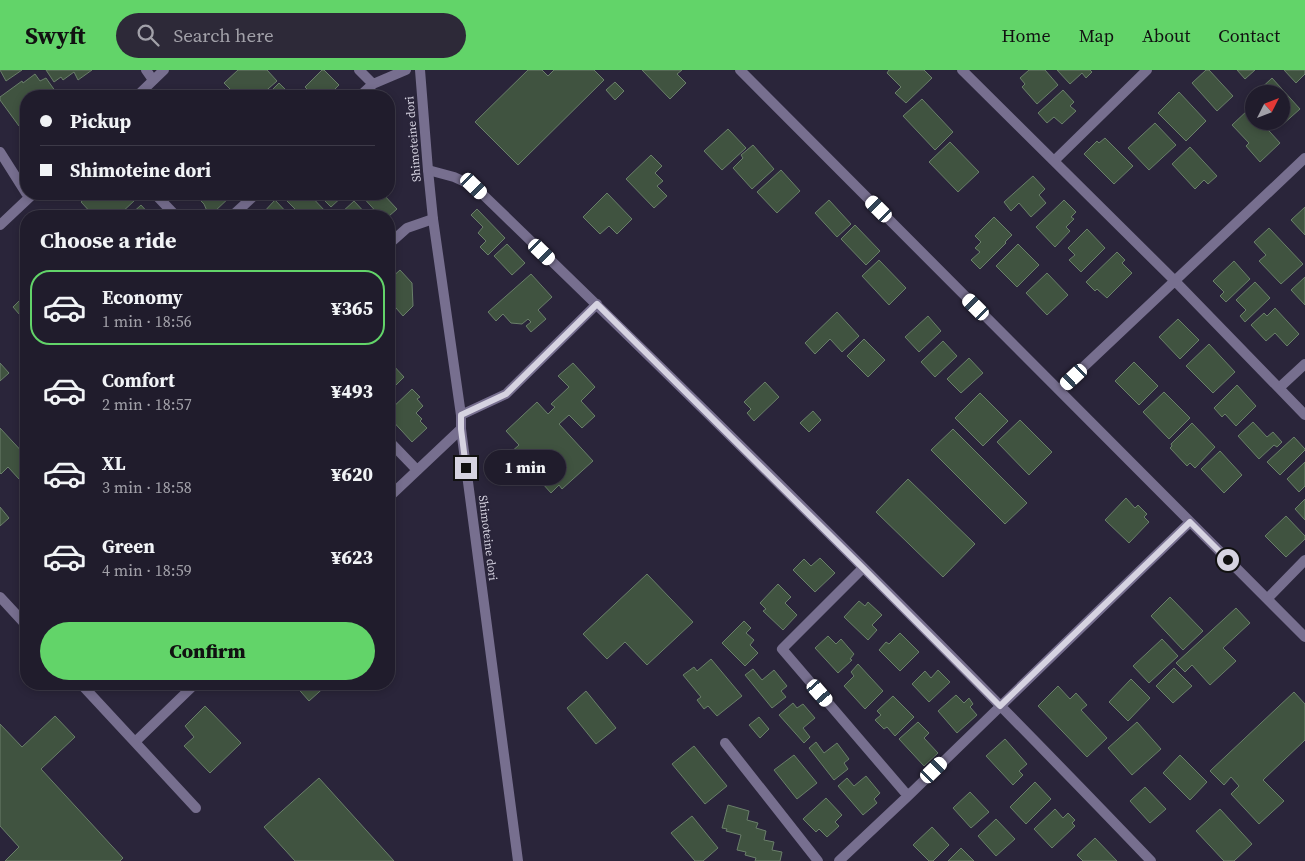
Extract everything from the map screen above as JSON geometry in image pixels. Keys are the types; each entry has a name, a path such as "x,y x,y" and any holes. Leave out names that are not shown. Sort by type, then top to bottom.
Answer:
{"street":[{"path":"146,70 153,80"},
{"path":"143,90 164,70"},
{"path":"359,70 373,84"},
{"path":"366,90 373,84 406,70"},
{"name":"Shimoteine dori","path":"420,70 433,219 461,415 461,429 518,861"},
{"path":"740,70 1305,637"},
{"path":"962,70 1175,281 1305,415"},
{"path":"1054,161 1147,70"},
{"path":"0,152 20,182"},
{"path":"1059,390 1305,158"},
{"path":"428,170 454,177 474,186 597,304 863,568 1000,706 1148,860"},
{"path":"0,225 24,200"},
{"path":"161,200 170,210"},
{"path":"239,210 249,200"},
{"path":"395,238 406,228 433,219"},
{"path":"461,415 506,394 597,304"},
{"path":"1279,388 1305,364"},
{"path":"395,491 461,429"},
{"path":"395,447 417,470"},
{"path":"839,861 1190,522"},
{"path":"1267,599 1305,560"},
{"path":"863,568 782,649 908,796"},
{"path":"0,597 20,619"},
{"path":"87,690 196,808"},
{"path":"135,742 189,690"},
{"path":"724,743 818,861"}],"building":[{"path":"0,70 22,70 6,81"},
{"path":"46,70 92,70 78,80 74,72 63,80 61,77 54,82"},
{"path":"238,70 267,70 277,81 267,90 231,90 224,83"},
{"path":"322,70 339,85 334,90 308,90 305,87"},
{"path":"528,70 542,70 548,76 554,70 594,70 604,80 518,165 475,122"},
{"path":"642,70 682,70 677,74 686,83 670,99"},
{"path":"889,70 924,70 932,78 906,103 895,93 901,87 887,73"},
{"path":"1029,70 1045,70 1058,85 1037,104 1022,87 1025,84 1020,78"},
{"path":"1057,70 1090,70 1092,72 1086,78 1082,73 1070,84"},
{"path":"1206,70 1209,70 1233,96 1217,111 1192,83"},
{"path":"1237,70 1255,70 1245,79"},
{"path":"1284,70 1305,70 1305,74 1296,83"},
{"path":"35,74 40,81 46,78 54,90 20,90 19,126 0,100 0,97 22,81 23,83"},
{"path":"1272,78 1278,85 1265,85"},
{"path":"615,82 624,91 615,100 606,90"},
{"path":"279,83 286,90 272,90"},
{"path":"1063,90 1074,102 1070,106 1076,111 1062,124 1054,117 1047,123 1038,113"},
{"path":"1179,92 1206,121 1186,141 1158,113"},
{"path":"1290,98 1300,109 1290,118"},
{"path":"922,99 953,132 935,150 903,116"},
{"path":"1245,113 1245,130 1268,130 1280,143 1260,162 1246,146 1249,143 1232,125"},
{"path":"1155,123 1176,145 1149,170 1128,148"},
{"path":"728,129 746,148 722,170 704,151"},
{"path":"1105,138 1133,166 1114,184 1084,154 1097,141 1099,143"},
{"path":"950,142 979,172 958,192 929,162"},
{"path":"753,145 774,169 752,189 733,168 743,158 741,155"},
{"path":"1190,147 1217,176 1208,184 1204,180 1195,189 1172,164"},
{"path":"651,155 662,166 655,173 663,181 657,186 667,196 654,208 626,179"},
{"path":"781,170 800,191 777,213 757,192"},
{"path":"1033,176 1045,189 1039,195 1046,203 1031,217 1019,203 1011,211 1004,202"},
{"path":"607,193 632,219 617,234 609,226 600,234 583,217"},
{"path":"83,200 135,200 124,210 88,210 81,202"},
{"path":"200,200 227,200 216,210 207,210"},
{"path":"275,200 284,210 266,210"},
{"path":"286,200 315,200 324,210 296,210"},
{"path":"324,200 339,200 331,207"},
{"path":"366,200 389,200 397,209 395,211 375,210"},
{"path":"829,200 851,224 837,237 815,213"},
{"path":"1064,200 1076,212 1071,217 1074,219 1066,227 1070,231 1055,247 1036,227"},
{"path":"354,201 362,210 344,210"},
{"path":"141,205 146,210 136,210"},
{"path":"1305,207 1305,235 1291,220"},
{"path":"477,209 505,238 488,255 480,247 486,241 478,233 483,227 471,215"},
{"path":"994,217 1012,235 980,269 971,260 980,252 975,248 981,242 975,236"},
{"path":"855,225 880,251 866,265 841,239"},
{"path":"1269,228 1303,264 1281,284 1259,261 1266,255 1254,242"},
{"path":"1087,229 1105,248 1081,272 1069,260 1075,255 1068,248"},
{"path":"507,244 525,263 512,275 494,256"},
{"path":"1018,244 1039,265 1017,287 996,266"},
{"path":"1117,252 1125,260 1122,263 1132,273 1107,298 1097,289 1095,291 1086,282"},
{"path":"879,260 906,288 889,305 862,276"},
{"path":"1234,261 1250,279 1226,302 1220,296 1224,292 1213,281"},
{"path":"400,270 412,283 413,306 403,316 395,307 395,275"},
{"path":"1047,273 1068,295 1047,315 1026,293"},
{"path":"531,274 552,297 538,310 546,319 531,332 526,326 531,322 528,319 522,324 511,323 503,314 496,321 488,312"},
{"path":"1305,277 1305,305 1291,290"},
{"path":"1255,282 1270,298 1245,322 1240,316 1246,310 1236,300"},
{"path":"20,300 20,315 13,307"},
{"path":"1275,308 1299,334 1287,346 1275,333 1266,341 1251,325 1264,313 1267,316"},
{"path":"837,312 859,336 842,352 830,339 815,354 805,343"},
{"path":"928,316 941,331 919,352 905,337"},
{"path":"1178,319 1199,340 1180,359 1159,337"},
{"path":"864,339 885,360 868,377 847,356"},
{"path":"943,341 957,356 935,377 921,362"},
{"path":"1209,344 1235,372 1213,393 1186,366"},
{"path":"969,358 983,373 961,393 947,379"},
{"path":"1134,362 1158,386 1139,405 1115,381"},
{"path":"0,363 9,373 0,381"},
{"path":"573,363 595,387 581,401 595,416 582,428 569,415 559,424 593,461 562,489 559,485 551,493 542,483 540,485 510,453 519,445 506,431 537,402 548,414 555,407 551,404 569,387 558,376"},
{"path":"395,367 404,377 395,386"},
{"path":"765,382 779,397 754,421 747,413 751,409 744,402"},
{"path":"1237,385 1256,406 1236,426 1225,414 1222,417 1214,408"},
{"path":"412,389 420,397 417,399 423,406 416,413 422,419 420,421 427,428 412,442 395,424 395,405"},
{"path":"1164,392 1190,418 1169,439 1143,412"},
{"path":"980,393 1008,421 983,446 955,418"},
{"path":"813,411 821,420 809,432 800,423"},
{"path":"1020,420 1052,452 1029,475 997,442"},
{"path":"1253,422 1267,437 1273,432 1282,442 1277,447 1274,445 1259,459 1238,436"},
{"path":"1192,423 1215,447 1195,468 1190,463 1187,466 1170,448 1171,444"},
{"path":"0,428 20,450 20,478 8,467 0,473"},
{"path":"953,429 1027,503 1005,524 931,450"},
{"path":"1294,437 1305,450 1280,475 1267,462"},
{"path":"1220,451 1242,475 1224,493 1201,469"},
{"path":"1305,462 1305,486 1299,492 1287,479"},
{"path":"908,479 975,544 943,577 876,512"},
{"path":"1126,498 1135,508 1138,505 1147,514 1144,517 1149,522 1129,543 1105,520"},
{"path":"1305,499 1305,520 1295,509"},
{"path":"0,507 9,518 0,526"},
{"path":"1286,516 1305,536 1305,539 1286,557 1265,536"},
{"path":"820,558 835,573 815,592 793,570 804,559 811,566"},
{"path":"647,574 693,622 647,665 625,642 607,659 583,634"},
{"path":"778,584 791,597 785,603 797,615 783,630 763,611 766,609 760,603"},
{"path":"1170,597 1203,631 1183,650 1151,616"},
{"path":"859,601 865,606 868,602 882,615 872,625 877,630 868,640 844,617"},
{"path":"1236,608 1250,623 1223,648 1236,661 1210,685 1192,665 1185,672 1176,663"},
{"path":"744,621 751,628 746,633 754,640 750,645 758,653 745,666 722,643"},
{"path":"900,633 919,652 900,671 879,650 886,642 889,644"},
{"path":"828,636 836,644 841,639 854,654 850,659 852,660 838,673 815,648"},
{"path":"1162,639 1178,656 1149,683 1133,666"},
{"path":"711,659 742,696 717,716 708,706 704,709 697,700 701,697 683,675 694,667 697,671"},
{"path":"858,664 883,691 865,709 844,686 854,676 851,672"},
{"path":"1174,668 1192,686 1173,703 1156,686"},
{"path":"753,669 762,680 774,670 787,686 781,691 786,697 772,708 745,675"},
{"path":"938,670 950,682 929,702 912,684 925,671 931,678"},
{"path":"1131,679 1150,698 1128,721 1109,702"},
{"path":"1058,686 1070,699 1076,693 1087,705 1081,710 1107,738 1087,757 1038,706"},
{"path":"299,690 321,690 309,701"},
{"path":"586,691 616,728 596,744 567,708"},
{"path":"1294,692 1305,704 1305,740 1263,780 1284,801 1259,824 1231,794 1239,786 1231,777 1224,785 1210,771"},
{"path":"956,695 964,703 969,698 973,704 970,707 977,715 957,733 938,711"},
{"path":"893,696 914,717 895,736 887,727 884,729 875,720 881,715 877,711"},
{"path":"793,703 797,708 803,704 815,718 803,728 810,737 804,743 779,715"},
{"path":"205,706 241,743 210,773 184,746 194,737 185,726"},
{"path":"55,716 75,737 41,769 123,858 120,861 5,861 19,847 0,826 0,724 22,747"},
{"path":"759,717 769,729 760,738 749,725"},
{"path":"918,722 929,733 924,738 938,753 924,766 899,739"},
{"path":"1137,722 1161,749 1132,775 1108,748"},
{"path":"1005,739 1027,764 1019,771 1023,775 1013,785 986,756"},
{"path":"816,742 824,753 837,743 849,759 844,763 848,769 834,780 809,748"},
{"path":"694,746 727,786 705,804 672,764"},
{"path":"794,755 817,783 797,799 774,770"},
{"path":"1180,755 1207,782 1190,800 1163,773"},
{"path":"866,776 880,793 874,799 877,803 863,815 838,786 847,778 854,786"},
{"path":"319,778 394,861 295,861 264,827"},
{"path":"1035,782 1051,799 1026,824 1010,807"},
{"path":"1145,787 1166,809 1150,823 1130,801"},
{"path":"970,792 989,812 971,828 953,808"},
{"path":"826,798 842,815 835,822 839,826 827,837 819,829 816,832 803,819"},
{"path":"728,805 749,811 747,820 758,823 756,828 766,831 764,840 774,842 772,850 782,852 780,861 755,861 756,858 745,855 746,852 737,850 741,835 722,828"},
{"path":"1055,809 1063,818 1068,813 1075,820 1072,823 1075,826 1052,848 1034,829"},
{"path":"1220,809 1252,844 1234,861 1224,861 1196,831"},
{"path":"692,816 718,848 703,861 695,861 671,833"},
{"path":"996,819 1015,839 996,856 978,836"},
{"path":"932,827 949,845 933,861 929,861 913,845"},
{"path":"1095,838 1117,861 1083,861 1077,855"},
{"path":"961,848 974,861 948,861"}],"route":[{"path":"466,468 461,415 506,394 597,304 1000,706 1190,522 1228,560"}]}
